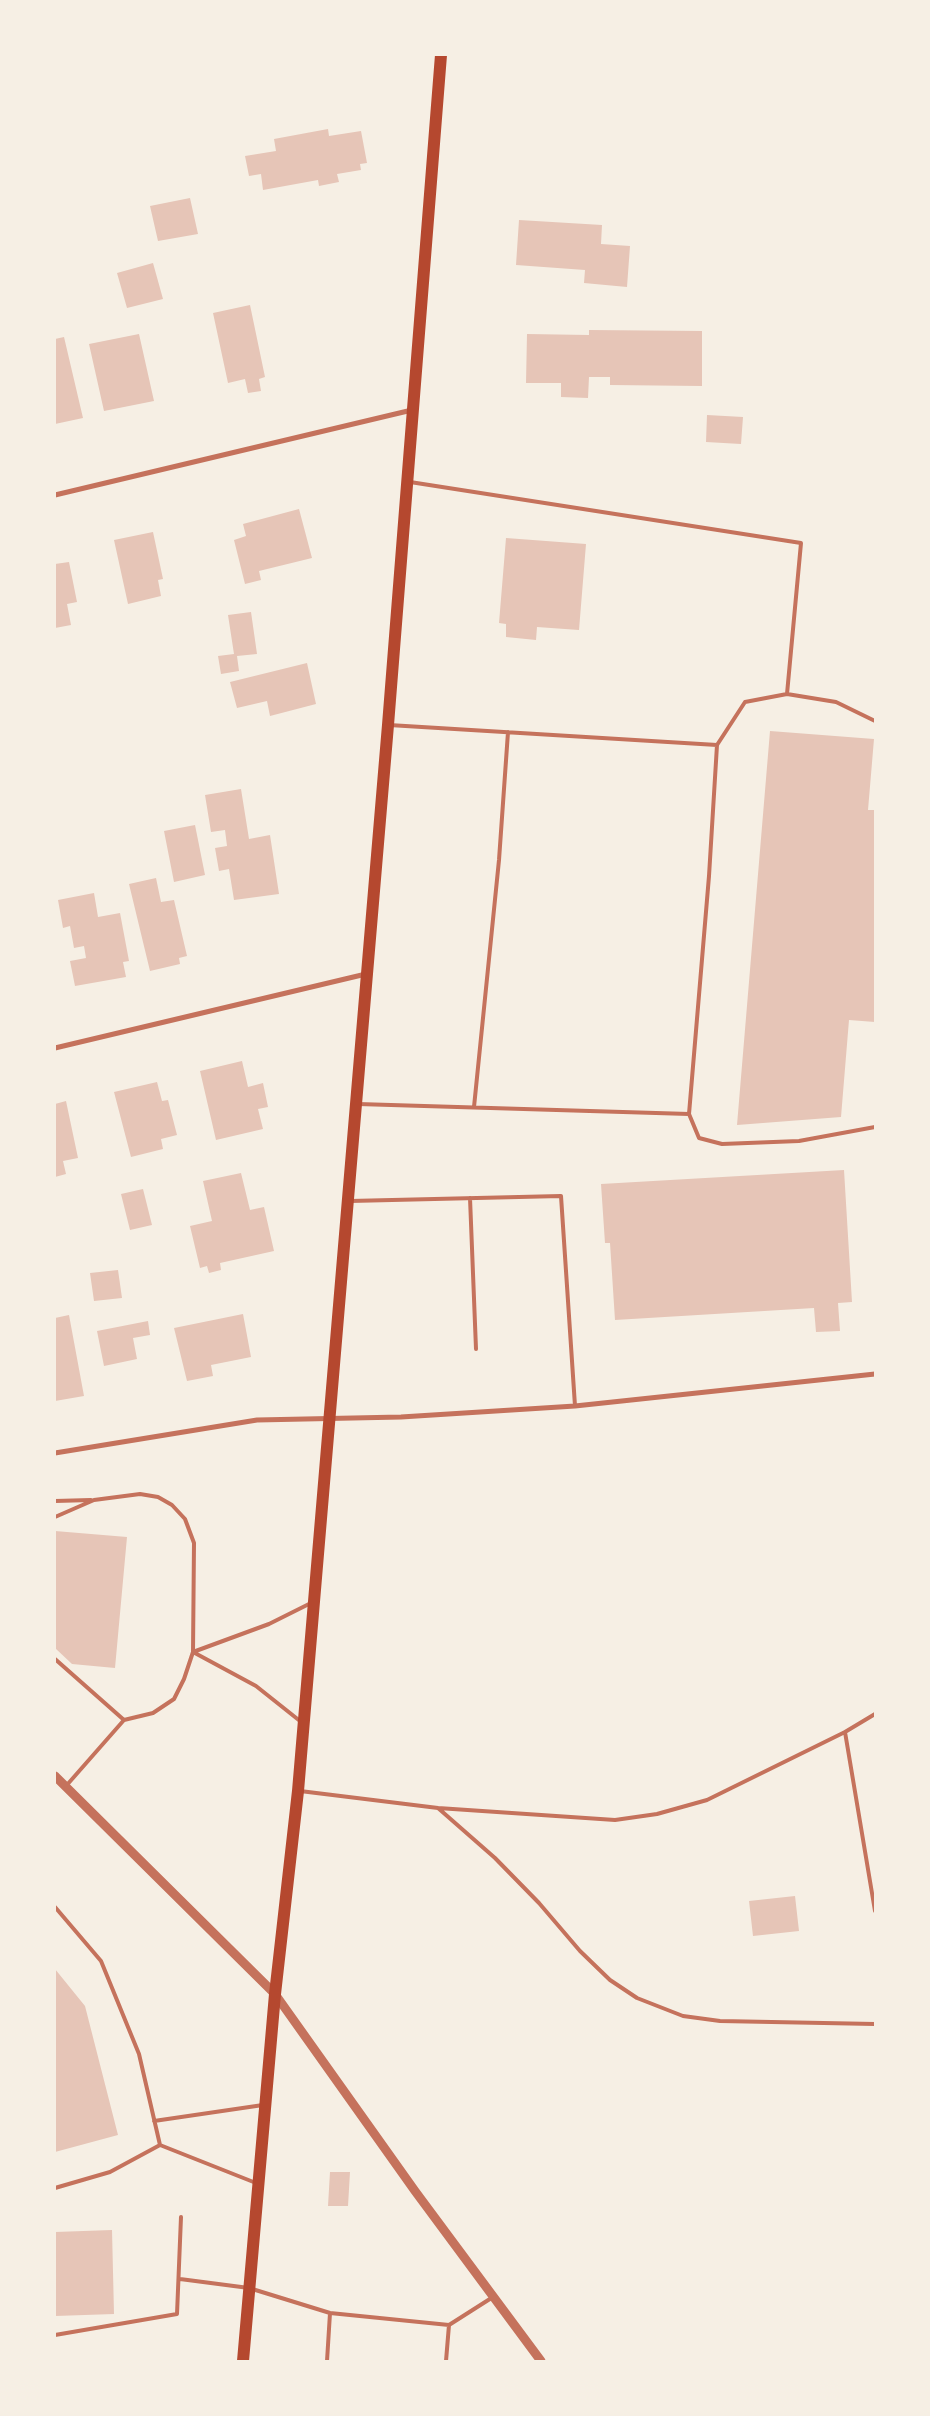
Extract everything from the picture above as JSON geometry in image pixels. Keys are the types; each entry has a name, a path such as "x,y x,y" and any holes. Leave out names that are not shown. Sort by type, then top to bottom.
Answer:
{"main road":[{"path":"243,2361 274,1994 298,1791 388,725 442,55"}],"street":[{"path":"55,495 412,410"},
{"path":"55,1048 366,974"},
{"path":"55,1453 257,1420 401,1417 575,1406 875,1374"},
{"path":"55,1776 274,1994 541,2361"}],"lane":[{"path":"408,482 801,543 788,694"},
{"path":"875,721 836,702 788,694 745,702 717,745 689,1114 699,1138 722,1144 799,1141 875,1127"},
{"path":"388,725 717,745"},
{"path":"474,1107 499,860 508,732"},
{"path":"355,1103 689,1114"},
{"path":"348,1201 561,1196 575,1406"},
{"path":"470,1198 476,1349"},
{"path":"55,1501 94,1500 140,1494 158,1497 172,1505 185,1519 194,1543 193,1652 184,1679 174,1699 153,1713 124,1720 66,1787"},
{"path":"55,1517 94,1500"},
{"path":"193,1652 269,1624 313,1601"},
{"path":"193,1652 256,1686 303,1723"},
{"path":"55,1659 124,1720"},
{"path":"298,1791 438,1808 615,1820 657,1814 707,1800 845,1732 875,1714"},
{"path":"845,1732 875,1911"},
{"path":"438,1808 495,1858 539,1903 580,1951 610,1980 637,1998 683,2016 720,2021 875,2024"},
{"path":"55,1907 101,1961 139,2054 160,2145"},
{"path":"154,2121 265,2105"},
{"path":"160,2145 258,2184"},
{"path":"55,2188 110,2172 160,2145"},
{"path":"55,2335 177,2314 180,2278 181,2217"},
{"path":"180,2278 249,2288 330,2313 449,2325 494,2297"},
{"path":"327,2361 330,2313"},
{"path":"446,2361 449,2325"}],"building":[{"path":"328,129 329,136 361,131 367,163 360,164 361,170 337,174 339,182 319,186 318,180 263,190 261,174 249,176 245,156 276,151 274,139"},
{"path":"190,198 198,234 158,241 150,206"},
{"path":"519,220 602,225 601,244 630,246 627,287 584,283 585,270 516,265"},
{"path":"153,263 163,299 127,308 117,273"},
{"path":"250,305 265,377 259,379 261,391 248,393 245,379 228,383 213,313"},
{"path":"589,330 702,331 702,386 610,385 610,377 589,377 588,398 561,397 561,383 526,383 527,334 589,335"},
{"path":"139,334 154,401 104,411 89,344"},
{"path":"64,337 83,418 55,424 55,339"},
{"path":"707,415 743,417 741,444 706,442"},
{"path":"299,509 312,558 259,571 261,580 245,584 234,540 246,536 243,524"},
{"path":"153,532 163,579 158,580 161,596 128,604 114,540"},
{"path":"506,538 586,544 579,630 537,627 536,640 506,637 506,624 499,623"},
{"path":"69,562 77,602 67,604 71,625 55,628 55,564"},
{"path":"251,612 257,654 237,656 239,671 221,674 218,656 234,654 228,615"},
{"path":"307,663 316,704 270,716 267,701 237,708 230,682"},
{"path":"770,731 874,739 868,810 875,810 875,1022 849,1020 841,1117 737,1125"},
{"path":"241,789 249,839 270,835 279,894 234,900 229,869 219,871 215,848 227,846 225,830 211,832 205,795"},
{"path":"195,825 205,875 174,882 164,831"},
{"path":"156,878 161,902 174,900 187,956 179,958 180,964 150,971 129,884"},
{"path":"94,893 98,917 120,913 129,961 123,962 126,977 75,986 70,961 86,958 84,946 74,948 70,926 63,928 58,900"},
{"path":"242,1061 248,1087 263,1083 268,1107 258,1109 263,1129 216,1140 200,1071"},
{"path":"157,1082 162,1101 168,1100 177,1135 161,1139 163,1149 131,1157 114,1092"},
{"path":"66,1101 78,1158 63,1161 66,1174 55,1177 55,1104"},
{"path":"844,1170 852,1302 838,1303 840,1331 816,1332 814,1308 615,1320 610,1243 605,1243 601,1184"},
{"path":"241,1173 250,1210 264,1207 274,1251 220,1263 221,1270 209,1273 207,1266 200,1268 190,1226 212,1221 203,1181"},
{"path":"143,1189 152,1225 130,1230 121,1194"},
{"path":"118,1270 122,1298 94,1301 90,1273"},
{"path":"243,1314 251,1357 211,1365 213,1376 187,1381 174,1328"},
{"path":"69,1315 84,1396 55,1401 55,1318"},
{"path":"148,1321 150,1335 133,1338 137,1359 104,1366 97,1331"},
{"path":"55,1531 127,1537 115,1668 72,1664 55,1648"},
{"path":"795,1896 799,1931 753,1936 749,1901"},
{"path":"55,1969 85,2006 118,2135 55,2152"},
{"path":"330,2172 350,2172 348,2206 328,2206"},
{"path":"112,2230 114,2314 55,2316 55,2232"}]}
